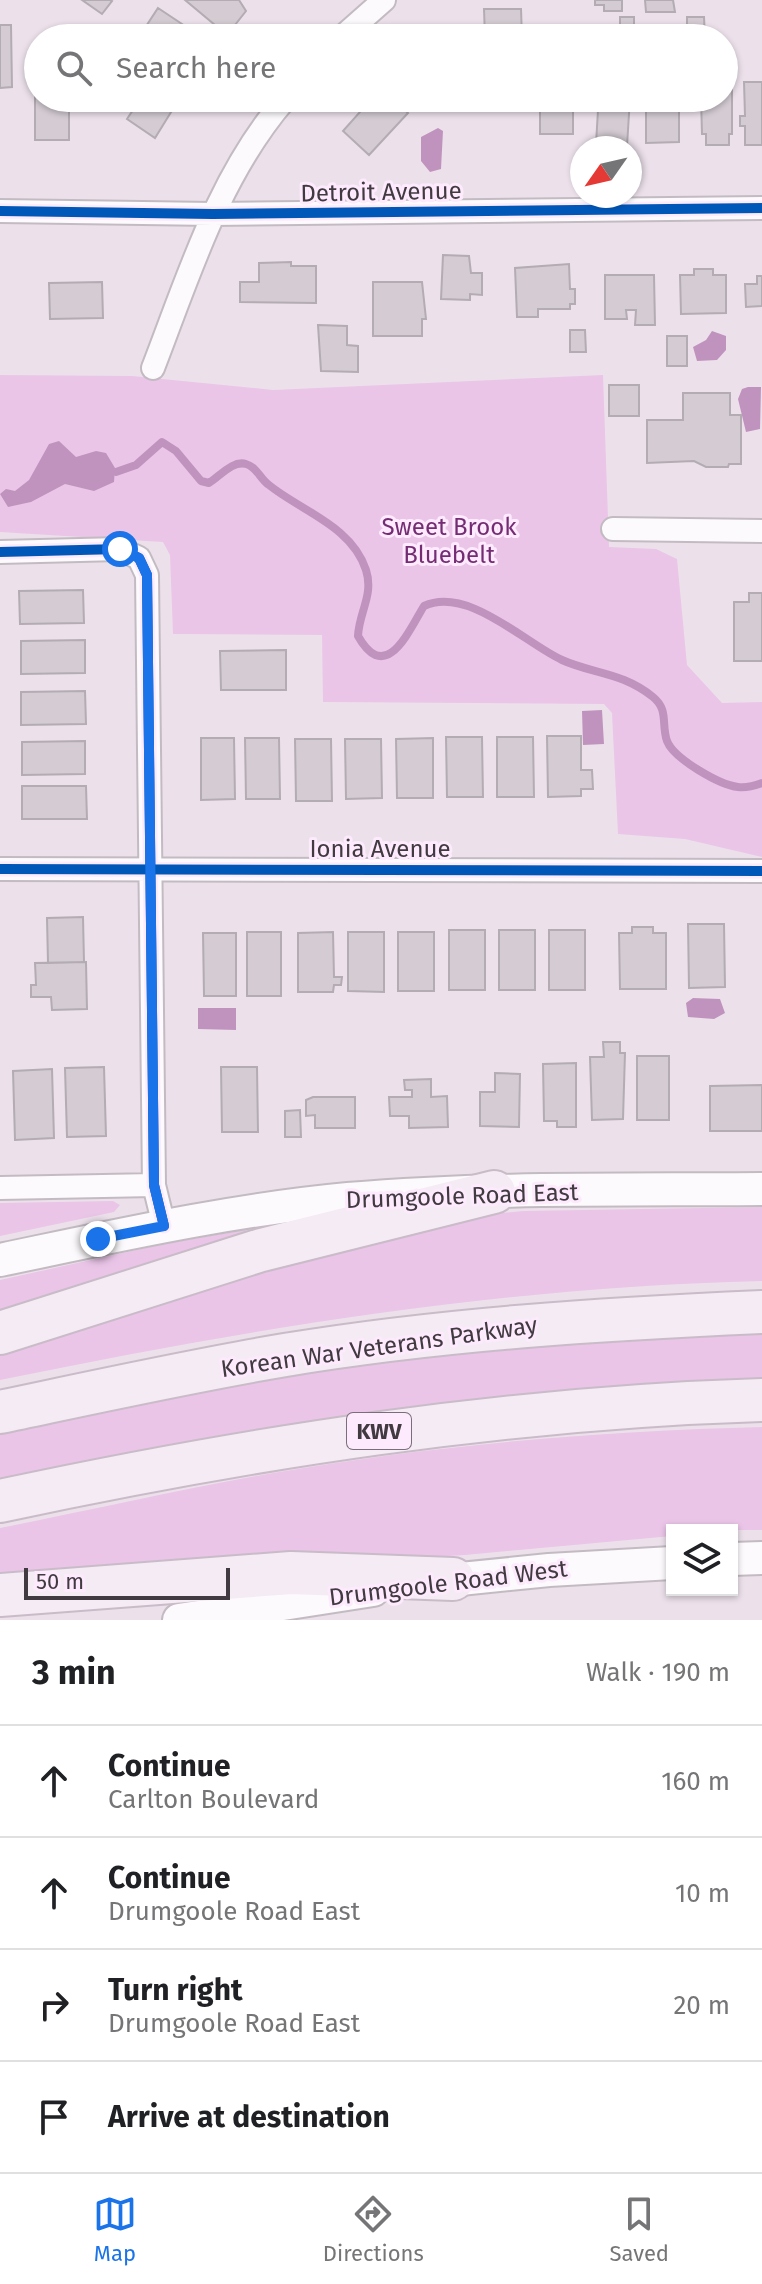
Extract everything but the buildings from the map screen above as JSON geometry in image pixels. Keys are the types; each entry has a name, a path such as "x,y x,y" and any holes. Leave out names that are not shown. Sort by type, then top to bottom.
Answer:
{"highway":[{"path":"0,1333 220,1261 494,1192"},
{"name":"Korean War Veterans Parkway","path":"0,1412 192,1372 388,1341 593,1320 762,1312"},
{"name":"KWV","path":"0,1501 192,1462 382,1430 581,1409 762,1400"},
{"path":"0,1595 291,1573 453,1579"}],"main road":[{"name":"Drumgoole Road East","path":"0,1260 164,1226 321,1202 494,1192 762,1189"},
{"path":"738,1559 762,1558"},
{"name":"Drumgoole Road West","path":"179,1620 453,1579 666,1563"}],"street":[{"path":"357,24 384,0"},
{"path":"153,368 213,214 242,159 276,112"},
{"name":"Detroit Avenue","path":"0,211 213,214 762,208"},
{"path":"613,529 762,531"},
{"path":"0,552 120,549 139,558 147,575 154,1185 164,1226"},
{"name":"Ionia Avenue","path":"0,869 761,871"},
{"path":"0,1188 154,1185"}],"green space":[{"name":"Sweet Brook Bluebelt","path":"0,375 132,376 273,390 603,375 609,547 656,549 677,559 687,665 722,703 762,702 762,857 685,839 618,834 612,713 604,704 323,702 322,635 173,634 170,555 163,542 0,532"},
{"path":"113,1201 120,1205 114,1212 0,1236 0,1203"},
{"path":"762,1207 762,1281 570,1292 379,1313 189,1343 0,1380 0,1341 451,1218 523,1211"},
{"path":"246,1230 245,1234 0,1320 0,1280 168,1243"},
{"path":"762,1324 762,1379 570,1390 379,1411 189,1442 0,1479 0,1427 416,1351"},
{"path":"762,1427 762,1530 738,1530 738,1524 666,1524 666,1537 465,1555 0,1581 0,1528 334,1463 456,1447 640,1432"}],"shaded area":[{"path":"438,128 443,131 441,169 430,172 421,161 421,137"},
{"path":"712,331 726,336 726,350 717,360 697,361 693,347 706,340"},
{"path":"761,387 760,429 746,432 738,399 742,389"},
{"path":"59,441 76,457 96,451 106,453 115,468 114,482 94,491 65,484 31,502 8,507 0,494 6,489 15,491 29,480 49,444"},
{"path":"602,710 604,744 583,745 582,711"},
{"path":"693,998 720,999 725,1013 714,1019 688,1017 686,1003"},
{"path":"198,1008 236,1008 236,1030 198,1029"}],"waterway":[{"path":"116,472 136,465 162,442 176,451 201,481 209,483 236,464 250,466 269,485 338,531 359,555 366,570 368,587 358,636 368,650 378,656 396,649 424,606 441,602 477,610 562,660 619,678 653,697 661,707 665,735 671,748 698,770 720,782 738,787 762,783"}],"cycle path":[{"path":"0,211 213,214 762,208"},
{"path":"0,552 120,549 139,558 147,575 154,1185 164,1226"},
{"path":"0,869 761,871"}],"route":[{"path":"98,1239 164,1226 154,1185 147,575 139,558 120,549"}]}
